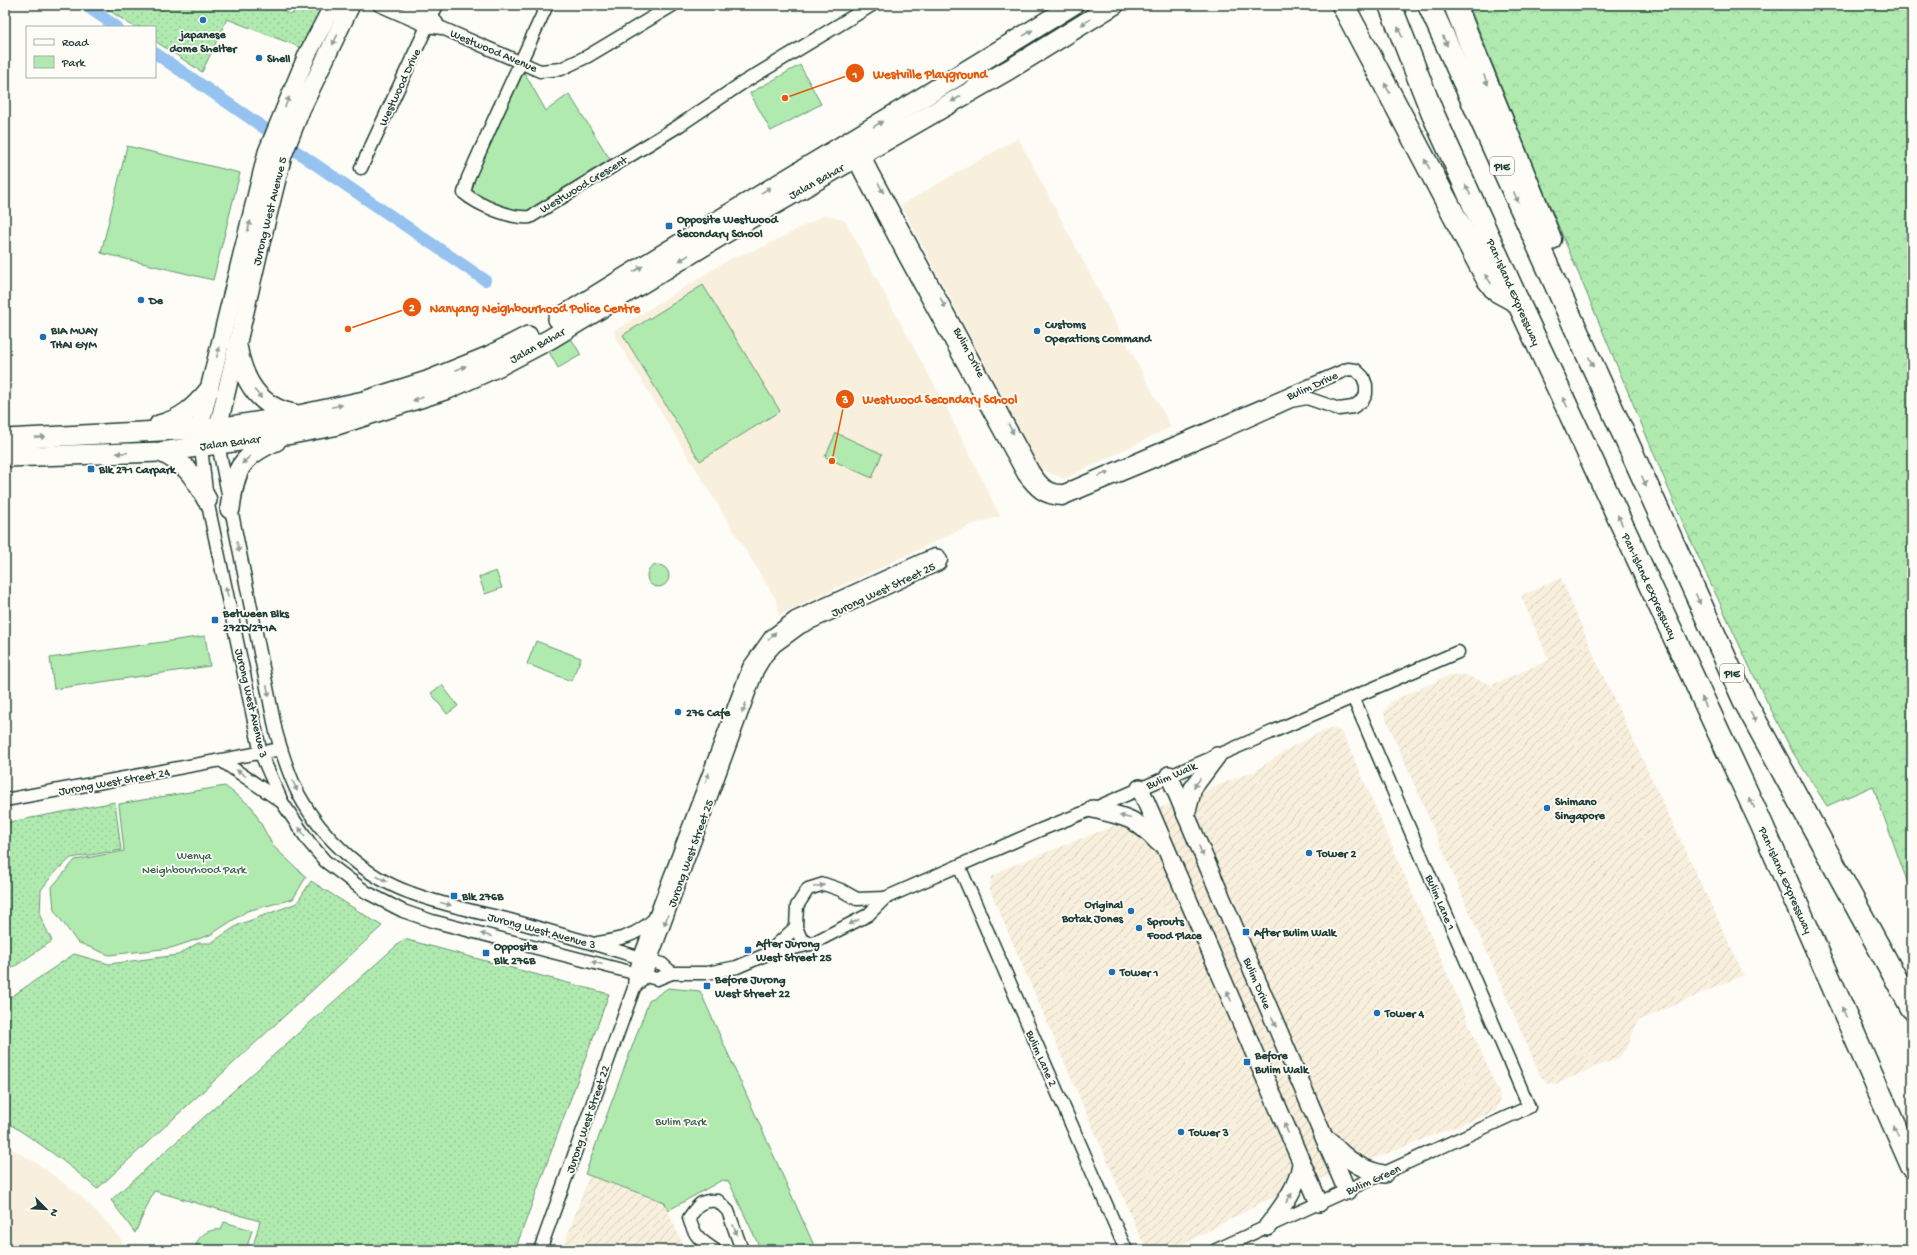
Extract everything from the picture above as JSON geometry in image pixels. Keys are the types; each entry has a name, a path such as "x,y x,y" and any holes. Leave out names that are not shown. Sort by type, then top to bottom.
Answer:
{"highway":[{"path":"1343,5 1487,278 1496,290 1518,302"},
{"name":"Pan-Island Expressway","path":"1390,5 1432,112 1518,302 1761,822 1912,1166"},
{"name":"PIE","path":"1429,5 1745,702 1912,1008"},
{"path":"1455,5 1534,198 1559,265 1574,327"}],"main road":[{"name":"Jalan Bahar","path":"5,457 161,452 212,440 299,415 364,401 428,381 489,356 548,325 732,210 994,54 1072,5"},
{"name":"Jalan Bahar","path":"5,439 200,428 212,440 292,434 334,426 448,389 499,366 550,339 736,226 859,157 1010,69 1114,5"},
{"path":"994,54 991,63 994,70 1010,69"},
{"path":"237,346 240,362 246,378 256,393 269,406 299,415"},
{"path":"131,432 174,421 187,414 209,390"},
{"path":"230,509 236,473 241,465 262,447 292,434"},
{"path":"161,452 184,464 207,500"}],"street":[{"name":"Jurong West Avenue 5","path":"200,428 267,152 304,62 333,5"},
{"name":"Jurong West Avenue 5","path":"212,440 237,346 283,155 301,110 351,5"},
{"name":"Westwood Avenue","path":"379,5 429,22 540,71 561,69 588,56 673,5"},
{"name":"Westwood Avenue","path":"408,5 429,22"},
{"name":"Westwood Drive","path":"361,168 437,5"},
{"name":"Westwood Crescent","path":"547,5 519,63 511,85 468,178 464,193 480,204 522,218 530,217 570,193 680,125 743,83 872,5"},
{"name":"Bulim Drive","path":"859,157 875,177 1033,471 1041,482 1055,492 1064,490 1348,369 1356,370 1363,377 1366,385 1366,394 1363,400 1353,407 1339,409 1307,398 1291,401 1209,438 1062,499 1052,498 1040,494 1033,488 1024,475 906,259 859,157"},
{"name":"Jurong West Avenue 3","path":"212,440 207,500 261,754 282,802 309,842 325,860 366,892 403,911 432,921 640,975"},
{"name":"Jurong West Avenue 3","path":"212,440 230,509 281,749 299,795 322,829 345,852 375,875 409,893 441,903 594,943 646,959"},
{"name":"Jurong West Street 25","path":"640,975 754,678 766,656 775,646 801,627 940,564 941,560 939,556 936,555 927,558 795,618 780,627 763,645 748,667 656,918 646,959"},
{"name":"Bulim Walk","path":"765,955 796,927 797,906 808,889 824,884 842,890 857,899 885,898 1040,830 1093,809 1169,775 1217,756 1458,652"},
{"name":"Bulim Lane 1","path":"1352,697 1529,1107"},
{"name":"Jurong West Street 24","path":"5,800 261,754 281,749"},
{"path":"1186,815 1193,788 1217,756"},
{"path":"222,761 282,802"},
{"name":"Bulim Drive","path":"1169,775 1346,1191"},
{"path":"1140,788 1318,1203"},
{"path":"1093,809 1131,818 1143,826 1166,849"},
{"name":"Bulim Lane 2","path":"959,866 1126,1250"},
{"name":"Bulim Walk","path":"640,975 657,979 672,973 715,971 738,967 765,955 811,944 868,915 885,898"},
{"path":"594,943 626,938 644,928 656,918"},
{"path":"796,927 802,939 811,944"},
{"path":"646,959 662,964 672,973"},
{"name":"Jurong West Street 22","path":"540,1250 640,975"},
{"name":"Bulim Green","path":"1216,1250 1529,1107"},
{"path":"1322,1132 1346,1158 1372,1172 1384,1174"},
{"path":"1267,1227 1293,1191 1299,1179 1301,1164"},
{"path":"715,1250 703,1243 693,1232 689,1218 698,1205 708,1200 718,1201 728,1211 742,1250"}],"shaded area":[{"name":"Customs Operations Command","path":"1018,138 1171,427 1064,479 1040,468 901,205"},
{"path":"825,215 845,221 945,405 1000,516 968,526 778,616 778,606 775,598 615,337 614,331 730,259 763,247"},
{"name":"Shimano Singapore","path":"1561,578 1599,667 1744,975 1638,1021 1627,1048 1618,1058 1555,1084 1548,1083 1541,1077 1384,712 1392,701 1450,675 1465,675 1492,685 1549,660 1521,596"},
{"path":"1333,728 1341,732 1347,742 1500,1095 1499,1104 1496,1111 1269,1199 1172,1250 1149,1250 1141,1239 992,895 990,890 991,878 1004,869 1257,770 1288,749 1324,730"},
{"path":"5,1145 38,1164 82,1197 110,1226 129,1250 5,1250"},
{"path":"589,1176 665,1204 685,1250 562,1250"}],"green space":[{"path":"101,5 272,5 292,15 296,5 332,5 310,51 227,19 202,72 156,42 156,26 132,26"},
{"path":"1469,5 1912,5 1912,895 1873,786 1827,806 1792,751 1752,672 1685,528 1528,153"},
{"path":"519,63 546,111 569,94 613,164 531,216 518,215 464,193"},
{"path":"800,65 821,104 771,131 750,93"},
{"path":"127,146 240,173 213,280 101,253"},
{"path":"703,285 780,411 700,461 623,335"},
{"path":"568,333 581,355 558,368 546,346"},
{"path":"836,433 882,454 872,478 825,457"},
{"path":"654,565 662,565 669,572 669,580 662,587 654,587 647,580 647,572"},
{"path":"496,571 502,588 485,594 479,577"},
{"path":"205,636 210,666 54,689 50,658"},
{"path":"536,641 581,658 571,681 527,664"},
{"path":"442,685 458,706 447,714 431,693"},
{"name":"Wenya Neighbourhood Park","path":"225,786 252,807 273,846 306,877 293,899 247,911 210,935 171,948 109,955 77,942 54,910 52,887 75,860 124,851 119,804"},
{"path":"115,802 121,850 71,858 54,873 41,890 40,916 52,941 5,973 5,823"},
{"path":"311,881 382,926 97,1189 52,1153 5,1121 5,1001 74,954 109,964 178,955 198,943 211,943 238,925 297,903"},
{"path":"404,939 609,994 515,1250 252,1250 260,1221 154,1191 135,1233 111,1200"},
{"name":"Bulim Park","path":"668,988 700,991 816,1250 761,1250 729,1182 722,1180 669,1210 664,1202 585,1174 649,1001"},
{"path":"224,1222 252,1230 246,1250 195,1250 200,1237 212,1230 221,1230"}],"waterway":[{"path":"85,5 116,26"},
{"path":"156,54 270,132"},
{"path":"287,145 485,280"}],"place":[{"name":"japanese dome Shelter","path":"203,20"},
{"name":"Shell","path":"259,58"},
{"name":"Westville Playground","path":"785,98"},
{"name":"Opposite Westwood Secondary School","path":"669,226"},
{"name":"De","path":"141,300"},
{"name":"Nanyang Neighbourhood Police Centre","path":"348,329"},
{"name":"Customs Operations Command","path":"1037,331"},
{"name":"BIA MUAY THAI GYM","path":"43,337"},
{"name":"Westwood Secondary School","path":"832,461"},
{"name":"Blk 271 Carpark","path":"91,469"},
{"name":"Between Blks 272D/271A","path":"215,620"},
{"name":"276 Cafe","path":"678,712"},
{"name":"Shimano Singapore","path":"1547,808"},
{"name":"Tower 2","path":"1309,853"},
{"name":"Blk 276B","path":"454,896"},
{"name":"Original Botak Jones","path":"1131,911"},
{"name":"Sprouts Food Place","path":"1139,928"},
{"name":"After Bulim Walk","path":"1246,932"},
{"name":"After Jurong West Street 25","path":"748,950"},
{"name":"Opposite Blk 276B","path":"486,953"},
{"name":"Tower 1","path":"1112,972"},
{"name":"Before Jurong West Street 22","path":"707,986"},
{"name":"Tower 4","path":"1377,1013"},
{"name":"Before Bulim Walk","path":"1247,1062"},
{"name":"Tower 3","path":"1181,1132"}]}
